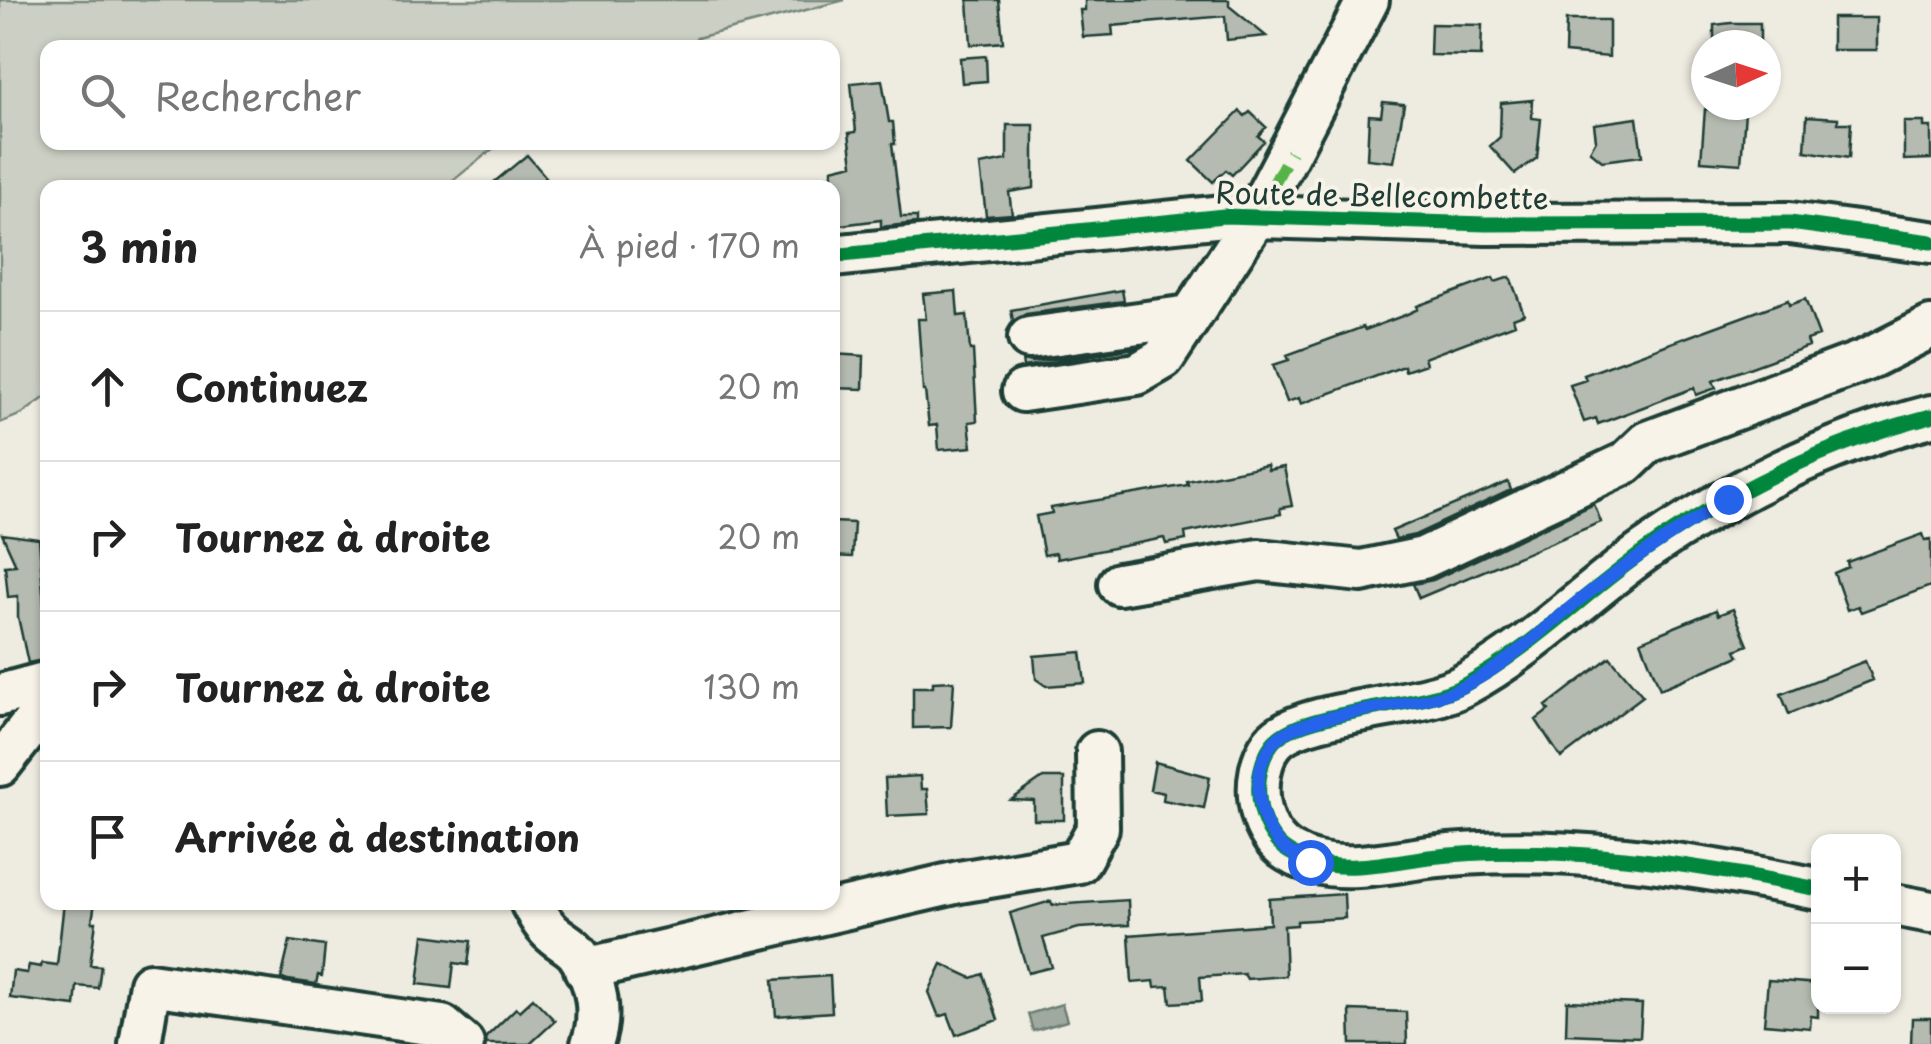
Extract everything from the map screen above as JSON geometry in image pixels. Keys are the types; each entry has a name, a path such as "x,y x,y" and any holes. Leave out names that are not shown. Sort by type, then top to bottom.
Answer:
{"street":[{"path":"1023,391 1137,374 1163,359 1255,218 1368,0"},
{"name":"Route de Bellecombette","path":"840,255 1224,216 1486,224 1790,223 1931,242"},
{"path":"1029,338 1190,316"},
{"path":"1118,584 1259,560 1362,571 1423,558 1626,463 1648,442 1866,360 1931,327"},
{"path":"1811,888 1616,858 1514,853 1475,852 1329,867 1285,850 1268,828 1259,798 1259,769 1273,742 1295,726 1412,704 1454,691 1502,664 1647,550 1728,499 1804,461 1888,427 1931,416"},
{"path":"0,695 40,684"},
{"path":"0,765 40,714"},
{"path":"840,909 958,882 1079,862 1098,828 1097,752"},
{"path":"1901,906 1931,912"},
{"path":"536,910 547,929 578,953 585,968 598,1001 592,1044"},
{"path":"585,968 837,910"},
{"path":"140,1044 150,984 442,1026 463,1044"}],"shaded area":[{"path":"0,0 845,0 694,40 40,40 40,150 491,150 454,180 40,180 40,401 0,423"},
{"path":"1062,1004 1067,1021 1033,1031 1028,1014"}],"building":[{"path":"968,0 999,0 1003,42 971,45"},
{"path":"1085,0 1229,0 1229,6 1266,36 1227,40 1225,16 1112,26 1113,35 1083,37 1080,10 1085,10"},
{"path":"1832,18 1877,18 1877,50 1832,50"},
{"path":"1566,20 1609,20 1609,57 1565,53"},
{"path":"1760,23 1760,30 1714,30 1714,25"},
{"path":"1431,24 1482,25 1481,56 1430,55"},
{"path":"986,56 987,81 962,83 960,58"},
{"path":"882,80 889,122 893,122 901,217 917,217 917,223 881,227 881,220 840,225 840,180 832,180 832,169 853,164 849,133 856,132 851,83"},
{"path":"1533,100 1532,118 1541,119 1537,158 1515,174 1490,146 1500,137 1501,103"},
{"path":"1383,102 1404,104 1394,162 1367,159 1369,115 1381,116"},
{"path":"1240,111 1245,116 1250,112 1266,127 1258,136 1264,141 1232,175 1226,170 1213,182 1191,161"},
{"path":"1807,116 1851,123 1849,158 1805,151"},
{"path":"1637,118 1642,156 1602,161 1590,151 1596,140 1594,124"},
{"path":"1704,120 1744,120 1741,164 1701,161"},
{"path":"1904,122 1924,122 1924,127 1931,127 1931,159 1904,160"},
{"path":"1007,125 1034,125 1034,188 1009,192 1012,214 986,216 980,165 1007,160"},
{"path":"527,155 546,177 542,180 497,180"},
{"path":"1510,277 1524,314 1513,318 1515,324 1424,358 1426,364 1405,371 1404,366 1301,404 1299,398 1287,402 1273,365 1289,360 1287,355 1363,327 1365,330 1493,278 1495,282"},
{"path":"1122,290 1124,301 1026,314 1013,321 1011,310"},
{"path":"956,291 958,316 967,315 973,350 977,421 969,422 972,447 939,450 937,425 929,426 923,391 918,319 926,319 923,294"},
{"path":"1805,299 1819,336 1807,340 1809,346 1713,381 1716,388 1696,395 1694,388 1598,424 1596,418 1584,422 1570,385 1586,380 1584,375 1788,300 1789,305"},
{"path":"1135,348 1023,367 1022,360 1032,362"},
{"path":"840,354 864,356 863,389 840,388"},
{"path":"1267,465 1268,470 1284,467 1292,506 1280,508 1281,514 1185,533 1186,540 1166,544 1164,538 1057,559 1056,553 1044,555 1036,516 1052,513 1051,508 1188,485 1187,481"},
{"path":"1508,482 1511,490 1415,535 1396,539 1392,531"},
{"path":"1594,504 1601,522 1419,598 1413,584 1433,580"},
{"path":"840,522 854,523 852,557 840,556"},
{"path":"2,534 39,539 40,661 28,663 18,617 18,596 8,597 5,566 16,565"},
{"path":"1923,534 1925,540 1931,539 1931,586 1861,612 1858,606 1847,610 1834,573 1848,567 1847,562"},
{"path":"1733,609 1748,645 1736,650 1739,656 1660,689 1641,641 1716,610 1718,615"},
{"path":"1081,652 1085,683 1046,686 1036,679 1034,656"},
{"path":"1610,657 1643,696 1561,758 1536,720 1549,710 1546,706"},
{"path":"1865,661 1873,680 1789,714 1781,694"},
{"path":"954,681 951,727 913,728 913,687"},
{"path":"1155,762 1210,777 1204,808 1163,800 1164,793 1150,790"},
{"path":"920,776 921,789 927,789 929,814 887,816 885,778"},
{"path":"1043,778 1064,778 1064,820 1034,820 1034,801 1011,800"},
{"path":"1344,894 1345,918 1297,921 1297,925 1284,926 1286,976 1200,977 1202,1001 1171,1003 1169,986 1155,987 1154,981 1132,983 1129,935 1270,924 1269,899"},
{"path":"1128,900 1129,925 1079,928 1043,938 1052,967 1028,973 1010,913 1051,901 1052,905"},
{"path":"63,910 94,910 92,922 96,922 90,965 101,966 98,988 77,986 75,1006 10,998 13,971 27,973 29,965 41,967 42,963 57,965"},
{"path":"424,935 471,941 468,965 454,963 451,988 418,984"},
{"path":"290,941 325,946 322,976 318,975 316,984 281,979"},
{"path":"942,964 972,978 983,974 998,1020 956,1035 948,1014 939,1017 929,992"},
{"path":"830,976 832,1012 776,1016 773,980"},
{"path":"1768,980 1811,983 1811,1014 1818,1017 1811,1016 1810,1028 1764,1024"},
{"path":"533,998 555,1021 530,1044 486,1044 486,1037 516,1008 519,1011"},
{"path":"1567,1001 1642,1004 1640,1037 1566,1034"},
{"path":"1350,1010 1406,1012 1407,1044 1351,1044"},
{"path":"1912,1018 1931,1018 1931,1044 1911,1044"}],"marked path":[{"path":"1255,218 1291,152"}],"cycle path":[{"path":"840,255 1224,216 1486,224 1790,223 1931,242"},
{"path":"1811,888 1674,864 1575,854 1477,853 1376,865 1322,864 1289,852 1269,831 1260,801 1261,770 1272,744 1286,732 1332,717 1419,700 1464,685 1512,655 1646,550 1712,508 1819,454 1931,416"}],"route":[{"path":"1310,862 1285,850 1268,828 1259,798 1259,769 1273,742 1295,726 1412,704 1454,691 1502,664 1647,550 1728,499"}]}
